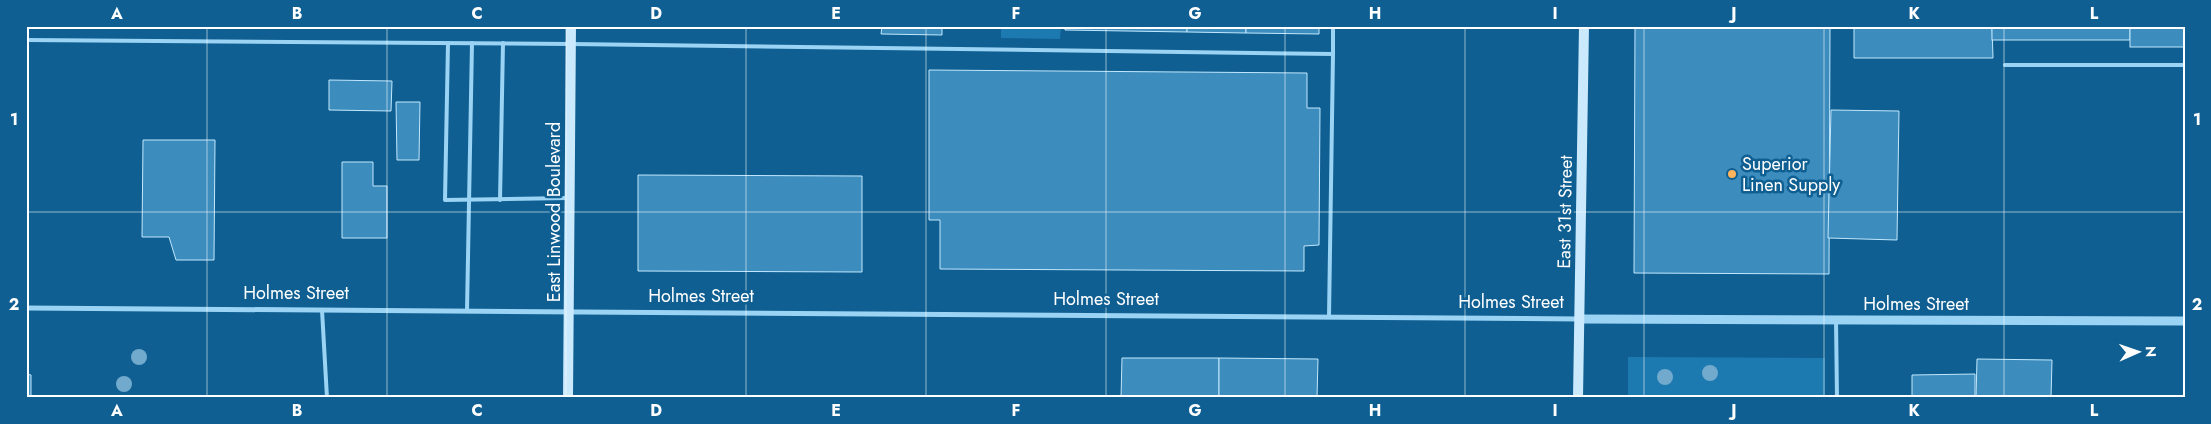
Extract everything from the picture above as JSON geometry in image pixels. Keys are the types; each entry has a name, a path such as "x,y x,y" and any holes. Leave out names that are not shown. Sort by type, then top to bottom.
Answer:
{"main road":[{"name":"East Linwood Boulevard","path":"568,398 571,26"},
{"name":"East 31st Street","path":"1578,398 1584,26"}],"street":[{"name":"Holmes Street","path":"26,308 1580,319 2185,321"}],"lane":[{"path":"1329,317 1333,26"},
{"path":"26,40 503,43 1333,54"},
{"path":"448,43 445,200 571,198"},
{"path":"467,311 472,43"},
{"path":"500,200 503,43"},
{"path":"2005,65 2185,65"},
{"path":"322,310 322,341 328,398"},
{"path":"1836,320 1837,398"}],"shaded area":[{"path":"1001,26 1061,26 1060,39 1001,38"},
{"path":"1628,357 1825,358 1825,398 1628,398"}],"building":[{"path":"882,26 942,26 942,35 881,34"},
{"path":"1065,26 1187,26 1187,32 1065,30"},
{"path":"1187,26 1246,26 1246,33 1187,32"},
{"path":"1246,26 1319,26 1319,34 1246,33"},
{"name":"Superior Linen Supply","path":"1635,26 1830,26 1829,274 1634,273"},
{"path":"1854,26 1992,26 1993,58 1854,58"},
{"path":"1992,26 2130,26 2130,40 1992,40"},
{"path":"2130,26 2185,26 2185,47 2130,47"},
{"path":"929,70 1307,73 1307,108 1320,108 1319,245 1304,246 1304,271 940,269 940,220 929,220"},
{"path":"329,80 392,81 391,111 329,110"},
{"path":"396,102 420,102 419,160 397,160"},
{"path":"1831,110 1899,111 1897,240 1828,238"},
{"path":"143,140 215,140 214,260 176,260 169,237 142,237"},
{"path":"342,162 373,162 373,186 387,186 387,238 342,238"},
{"path":"638,175 862,176 862,272 638,271"},
{"path":"1122,358 1219,358 1219,398 1121,398"},
{"path":"1219,358 1318,359 1317,398 1219,398"},
{"path":"1977,359 2052,360 2051,398 1976,398"},
{"path":"26,374 31,375 31,398 26,398"},
{"path":"1975,374 1975,398 1912,398 1912,375"}],"place":[{"name":"Superior Linen Supply","path":"1732,174"}]}
